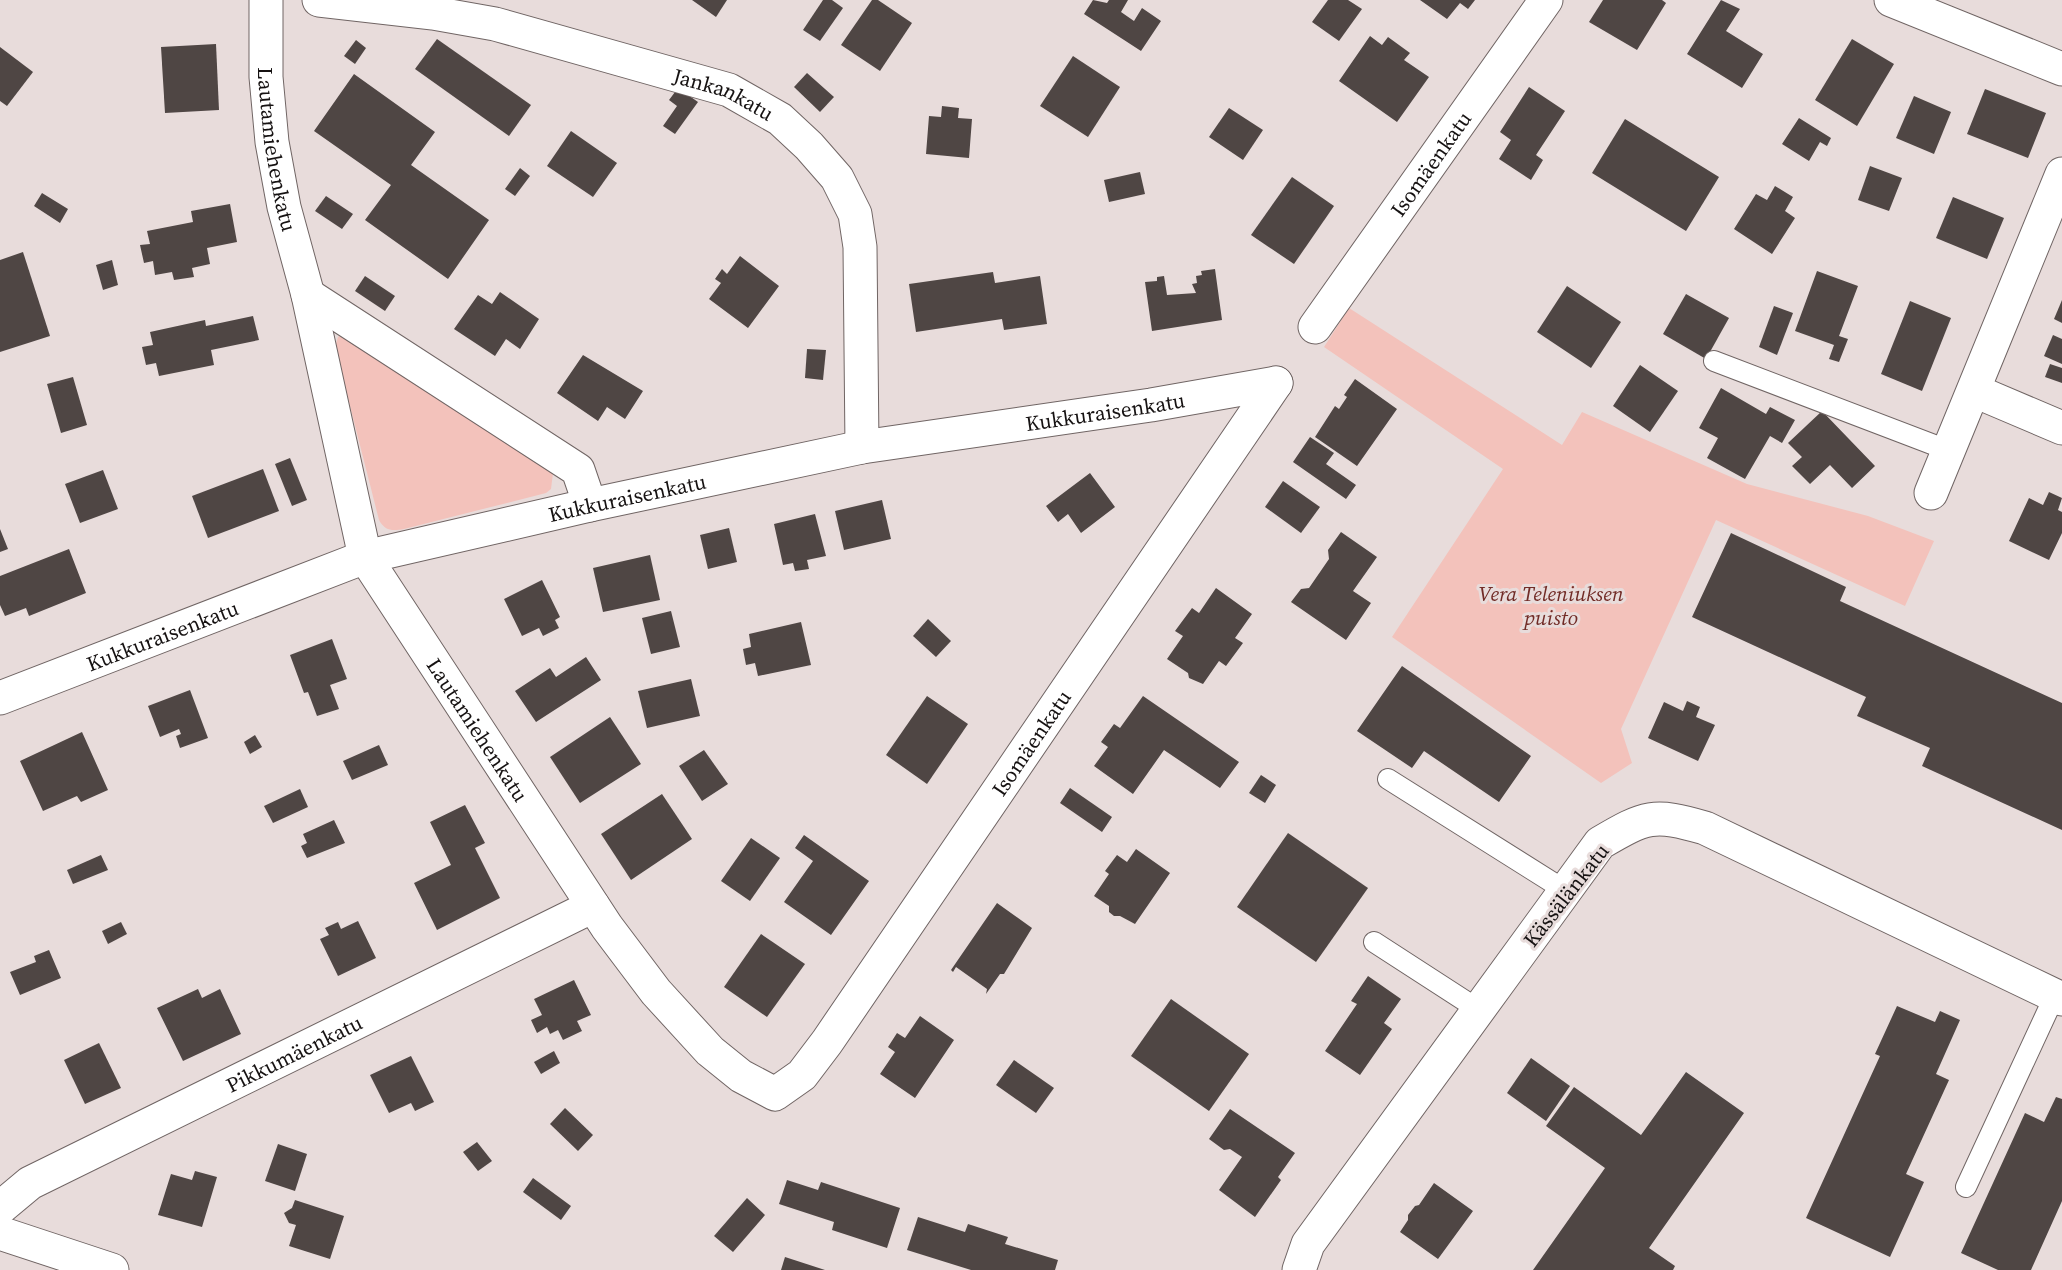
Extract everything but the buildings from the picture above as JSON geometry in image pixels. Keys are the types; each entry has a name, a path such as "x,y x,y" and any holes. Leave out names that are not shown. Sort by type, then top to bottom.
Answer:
{"street":[{"name":"Lautamiehenkatu","path":"266,0 266,77 272,142 284,207 308,295 365,557 593,906 656,992 710,1051 741,1076 775,1094"},
{"name":"Jankankatu","path":"318,0 433,13 495,24 729,90 780,119 810,146 837,178 855,214 860,248 862,447"},
{"name":"Isomäenkatu","path":"1314,327 1546,0"},
{"path":"1891,0 2062,69"},
{"path":"1931,493 1975,391 2062,174"},
{"path":"308,295 578,470 590,505"},
{"name":"Kukkuraisenkatu","path":"0,698 365,557 590,505 862,447 1151,405 1276,383"},
{"name":"Isomäenkatu","path":"775,1094 802,1075 827,1042 1276,383"},
{"path":"1975,391 2062,428"},
{"name":"Kässälänkatu","path":"1299,1270 1308,1244 1600,843 1635,822 1667,817 1706,828 2059,997"},
{"name":"Pikkumäenkatu","path":"0,1208 30,1183 593,906"},
{"path":"0,1233 112,1270"}],"lane":[{"path":"1714,361 1950,451"},
{"path":"1388,779 1566,891"},
{"path":"1374,942 1479,1010"},
{"path":"1966,1187 2059,997"}],"green space":[{"name":"Vera Teleniuksen puisto","path":"1349,308 1562,445 1582,412 1747,484 1868,516 1934,541 1905,606 1716,520 1621,729 1632,763 1601,783 1392,637 1503,469 1324,347"},
{"path":"343,334 553,473 551,489 546,493 404,529 386,528 379,520 335,347 338,337"}]}
